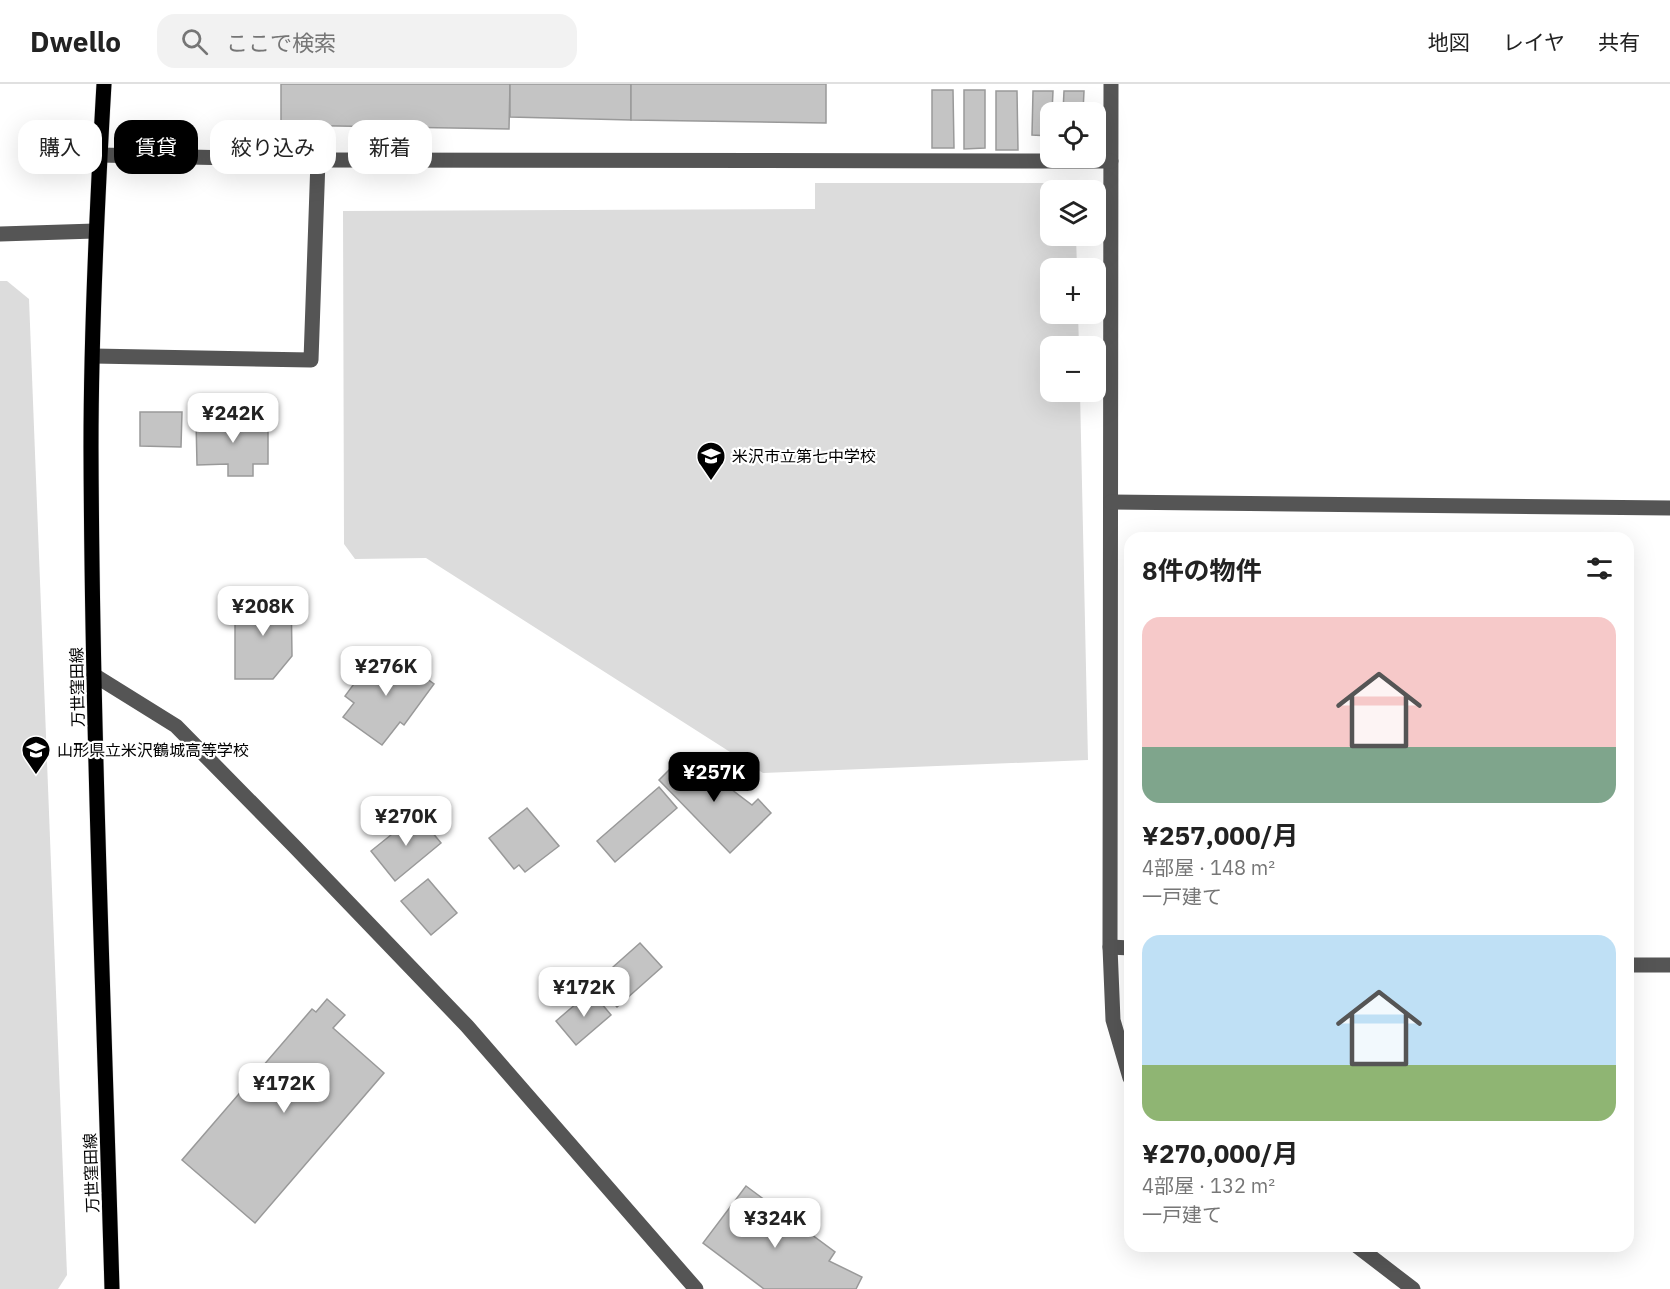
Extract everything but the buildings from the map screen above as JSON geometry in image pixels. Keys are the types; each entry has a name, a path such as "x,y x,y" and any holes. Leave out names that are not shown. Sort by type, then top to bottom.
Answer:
{"main road":[{"name":"万世窪田線","path":"102,120 104,84"},
{"name":"万世窪田線","path":"99,174 95,231 91,446 94,675 112,1289"}],"street":[{"path":"1111,84 1110,948 1113,1020 1124,1058"},
{"path":"102,155 210,158"},
{"path":"336,160 1111,161"},
{"path":"93,356 311,360 318,174"},
{"path":"0,234 95,231"},
{"path":"1111,502 1670,508"},
{"path":"94,675 176,726 295,847 467,1026 696,1289"},
{"path":"1110,948 1124,948"},
{"path":"1634,965 1670,965"},
{"path":"1365,1252 1413,1289"}],"shaded area":[{"name":"米沢市立第七中学校","path":"815,183 1040,183 1040,246 1076,246 1077,258 1040,258 1040,324 1078,324 1079,336 1040,336 1040,402 1080,402 1088,760 763,773 426,558 355,559 344,544 343,211 815,209"},
{"name":"山形県立米沢鶴城高等学校","path":"0,281 7,281 29,299 67,1275 58,1289 0,1289"}],"place":[{"name":"米沢市立第七中学校","path":"711,482"},
{"name":"山形県立米沢鶴城高等学校","path":"36,776"}]}
